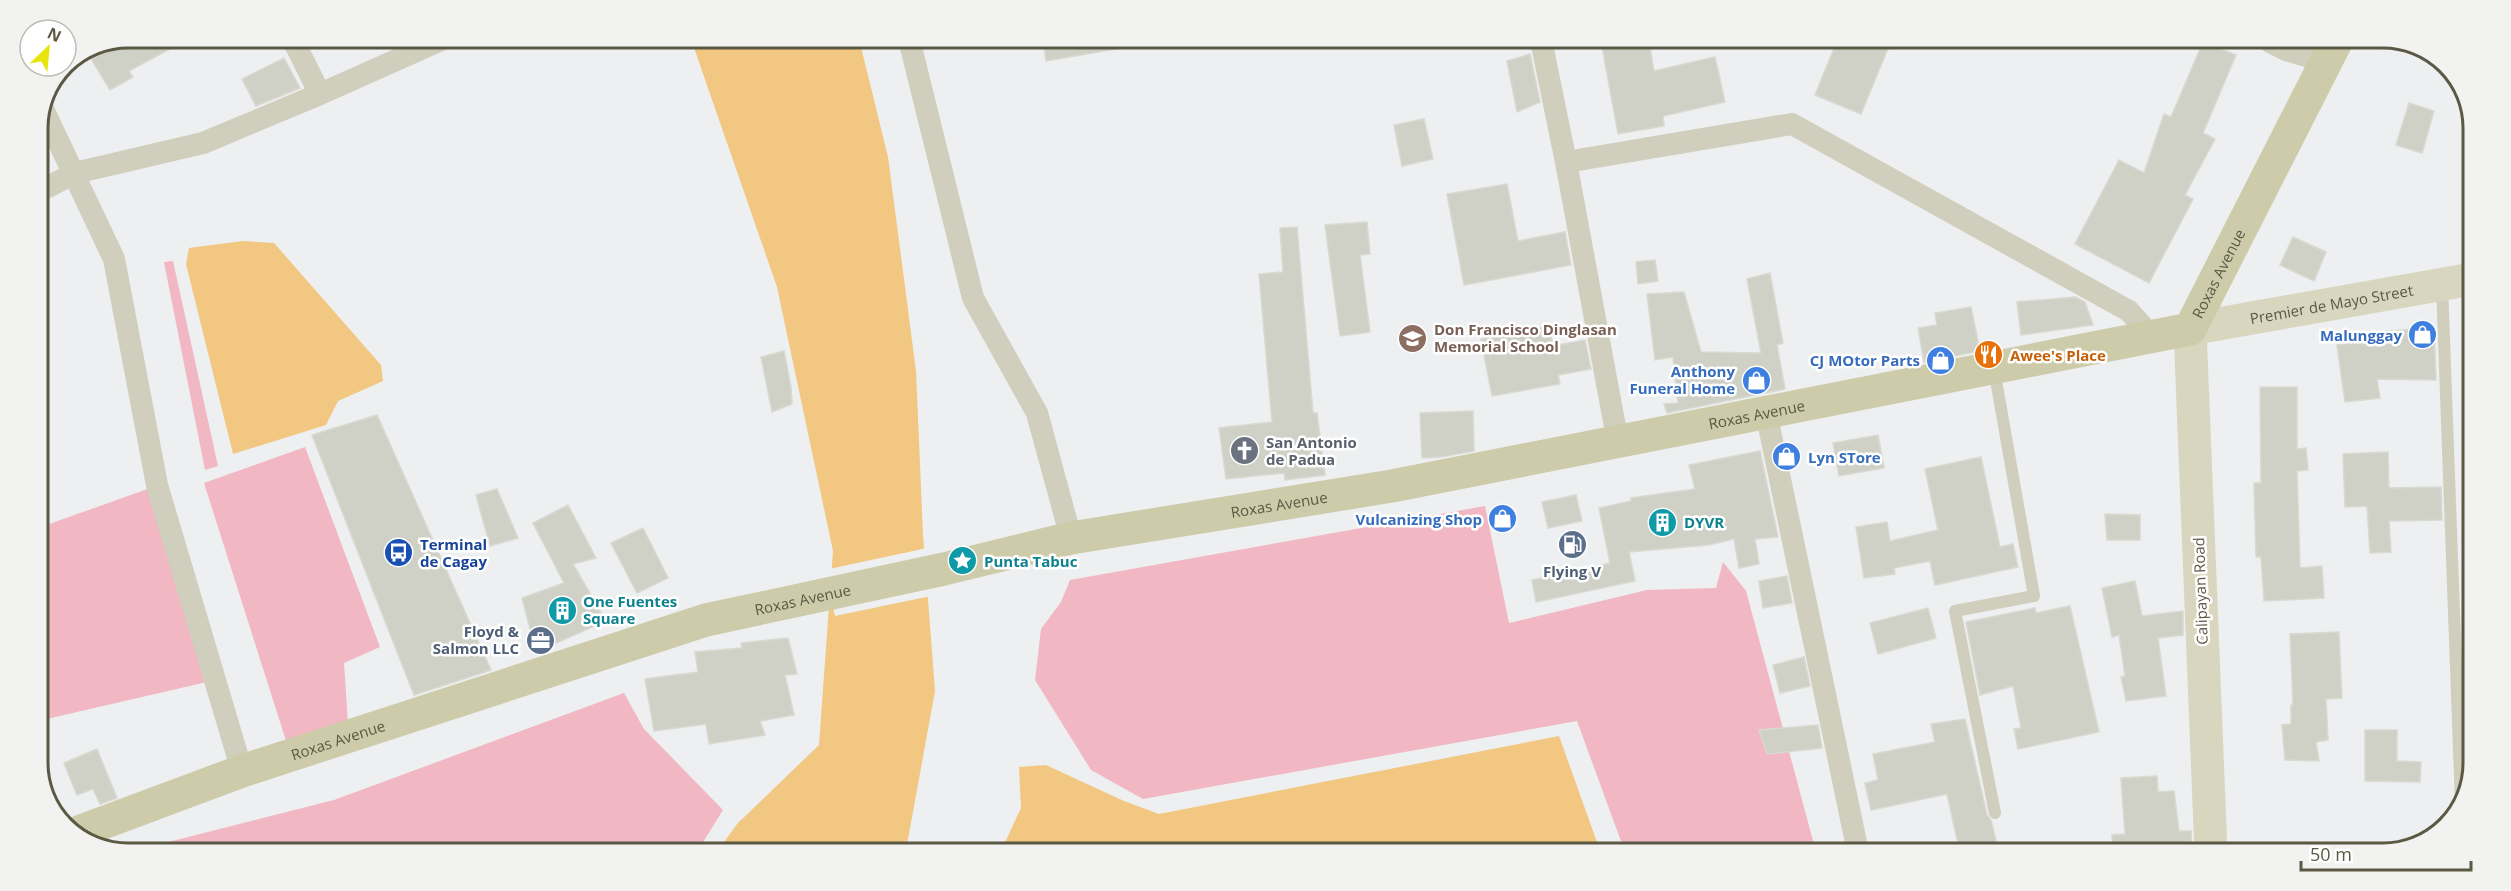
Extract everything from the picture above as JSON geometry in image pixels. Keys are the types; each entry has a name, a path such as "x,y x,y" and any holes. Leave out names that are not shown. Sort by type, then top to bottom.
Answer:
{"main road":[{"name":"Roxas Avenue","path":"84,830 242,771 706,620 944,569 1071,538 1392,486 2190,329 2331,52"},
{"name":"Premier de Mayo Street","path":"2190,329 2457,282"},
{"name":"Calipayan Road","path":"2190,329 2211,843"}],"street":[{"path":"297,48 320,94"},
{"path":"48,187 75,173 203,143 320,94 420,48"},
{"path":"911,48 973,298 1037,413 1071,538"},
{"path":"1542,48 1566,162 1618,443"},
{"path":"2282,48 2331,52"},
{"path":"49,121 114,259 157,484 242,771"},
{"path":"1566,162 1792,124 2129,311 2153,338"},
{"path":"1766,412 1856,843"}],"lane":[{"path":"2457,282 2460,785"},
{"path":"1994,368 2034,596 1955,611 1995,813"}],"shaded area":[{"path":"694,48 861,48 888,157 916,371 923,535 935,691 907,843 723,843 738,823 819,745 833,551 777,287"},
{"path":"243,241 274,243 381,365 383,381 338,401 326,425 233,454 186,264 189,248"},
{"path":"173,261 218,466 205,470 164,262"},
{"path":"305,447 380,647 344,663 348,724 288,747 204,483"},
{"path":"156,486 207,682 48,719 48,524"},
{"path":"1485,506 1509,623 1647,590 1716,588 1723,562 1746,591 1814,843 1622,843 1577,721 1143,799 1091,770 1035,680 1041,629 1061,602 1070,580"},
{"path":"624,693 644,729 723,810 702,843 165,843 334,800"},
{"path":"1559,736 1597,843 1005,843 1021,808 1019,767 1046,765 1124,801 1159,814"}],"pier":[{"path":"927,548 931,596 835,616 828,585 829,569"}],"building":[{"path":"128,48 172,48 129,71 133,77 110,90 90,57 112,50"},
{"path":"1044,48 1117,48 1117,49 1046,61"},
{"path":"1602,48 1650,48 1654,71 1715,57 1725,102 1663,116 1664,126 1618,134"},
{"path":"1834,48 1888,48 1861,114 1815,95"},
{"path":"2200,48 2218,48 2236,55 2203,133 2215,139 2185,195 2193,199 2149,283 2075,244 2119,160 2144,173 2164,114 2171,117"},
{"path":"1530,54 1540,102 1517,112 1507,61"},
{"path":"284,58 300,88 256,106 242,79"},
{"path":"2409,103 2434,111 2422,153 2396,145"},
{"path":"1424,119 1433,159 1402,166 1394,125"},
{"path":"1507,184 1518,241 1565,232 1571,265 1464,285 1447,194"},
{"path":"1367,222 1370,254 1360,255 1370,332 1340,336 1325,225"},
{"path":"1297,227 1313,413 1317,413 1325,475 1285,480 1284,473 1226,479 1219,428 1272,422 1259,274 1283,272 1280,228"},
{"path":"2293,237 2326,252 2314,281 2280,265"},
{"path":"1655,260 1658,281 1638,284 1636,262"},
{"path":"1770,273 1783,343 1777,345 1785,389 1667,413 1664,404 1678,403 1673,357 1655,360 1647,294 1684,292 1701,352 1761,353 1747,279"},
{"path":"2075,297 2085,302 2093,325 2021,335 2017,302"},
{"path":"1971,307 1980,351 1924,362 1918,328 1937,325 1935,313"},
{"path":"1549,326 1553,346 1585,340 1591,369 1558,375 1560,384 1492,396 1481,339"},
{"path":"2434,328 2436,380 2377,379 2380,398 2345,402 2337,345 2387,339 2387,331"},
{"path":"784,351 792,404 772,412 761,357"},
{"path":"2260,387 2297,387 2297,449 2306,448 2308,470 2297,471 2300,568 2322,566 2324,598 2264,601 2261,557 2256,557 2254,483 2261,483"},
{"path":"1473,411 1474,451 1422,458 1420,413"},
{"name":"Terminal de Cagay","path":"377,415 491,670 414,695 312,435"},
{"path":"1878,435 1884,468 1839,476 1833,443"},
{"path":"1760,451 1778,537 1755,539 1759,564 1739,568 1734,539 1708,545 1629,552 1635,581 1536,602 1532,580 1610,563 1599,508 1631,501 1631,498 1695,489 1689,465"},
{"path":"2388,452 2389,488 2441,487 2442,520 2389,521 2391,552 2370,553 2367,506 2345,507 2343,454"},
{"path":"1981,457 2000,547 2013,544 2018,567 1935,585 1930,561 1894,568 1895,574 1864,578 1856,527 1887,522 1890,541 1938,530 1925,469"},
{"path":"497,489 518,538 490,546 476,495"},
{"path":"1576,495 1582,521 1548,528 1542,502"},
{"path":"568,505 596,558 573,564 606,621 536,652 522,598 564,583 533,523"},
{"path":"2105,514 2140,515 2140,540 2107,540"},
{"path":"643,528 668,578 637,593 611,543"},
{"path":"1787,576 1792,603 1763,608 1759,581"},
{"path":"2135,581 2142,616 2183,611 2183,635 2158,638 2166,696 2126,701 2121,677 2125,676 2119,635 2112,637 2102,588"},
{"path":"2070,606 2099,732 2018,749 2014,729 2021,728 2013,686 1980,695 1966,622 2035,608 2036,613"},
{"path":"1928,608 1936,638 1878,654 1870,623"},
{"path":"2339,632 2342,698 2326,699 2328,740 2316,742 2319,761 2285,760 2282,725 2291,724 2291,705 2293,705 2290,634"},
{"path":"788,638 797,674 785,675 794,715 760,721 765,735 709,744 706,724 654,731 645,679 698,672 695,652 742,648 741,643"},
{"path":"1804,657 1810,686 1780,693 1773,665"},
{"path":"1965,719 1987,815 1991,820 1997,843 1958,843 1947,794 1871,810 1865,783 1878,780 1873,754 1935,742 1931,724"},
{"path":"1818,725 1822,748 1767,754 1759,730"},
{"path":"2365,730 2397,730 2397,761 2421,762 2420,782 2365,781"},
{"path":"97,749 117,798 100,804 93,789 77,795 64,763"},
{"path":"2157,776 2158,792 2174,791 2179,831 2191,831 2192,843 2112,843 2112,835 2125,834 2121,778"}],"place":[{"name":"Malunggay","path":"2423,335"},
{"name":"Don Francisco Dinglasan Memorial School","path":"1413,338"},
{"name":"Awee's Place","path":"1989,355"},
{"name":"CJ MOtor Parts","path":"1941,360"},
{"name":"Anthony Funeral Home","path":"1756,380"},
{"name":"San Antonio de Padua","path":"1245,451"},
{"name":"Lyn STore","path":"1787,457"},
{"name":"Vulcanizing Shop","path":"1503,519"},
{"name":"DYVR","path":"1663,522"},
{"name":"Flying V","path":"1572,544"},
{"name":"Terminal de Cagay","path":"399,553"},
{"name":"Punta Tabuc","path":"963,561"},
{"name":"One Fuentes Square","path":"562,610"},
{"name":"Floyd & Salmon LLC","path":"540,640"}]}
